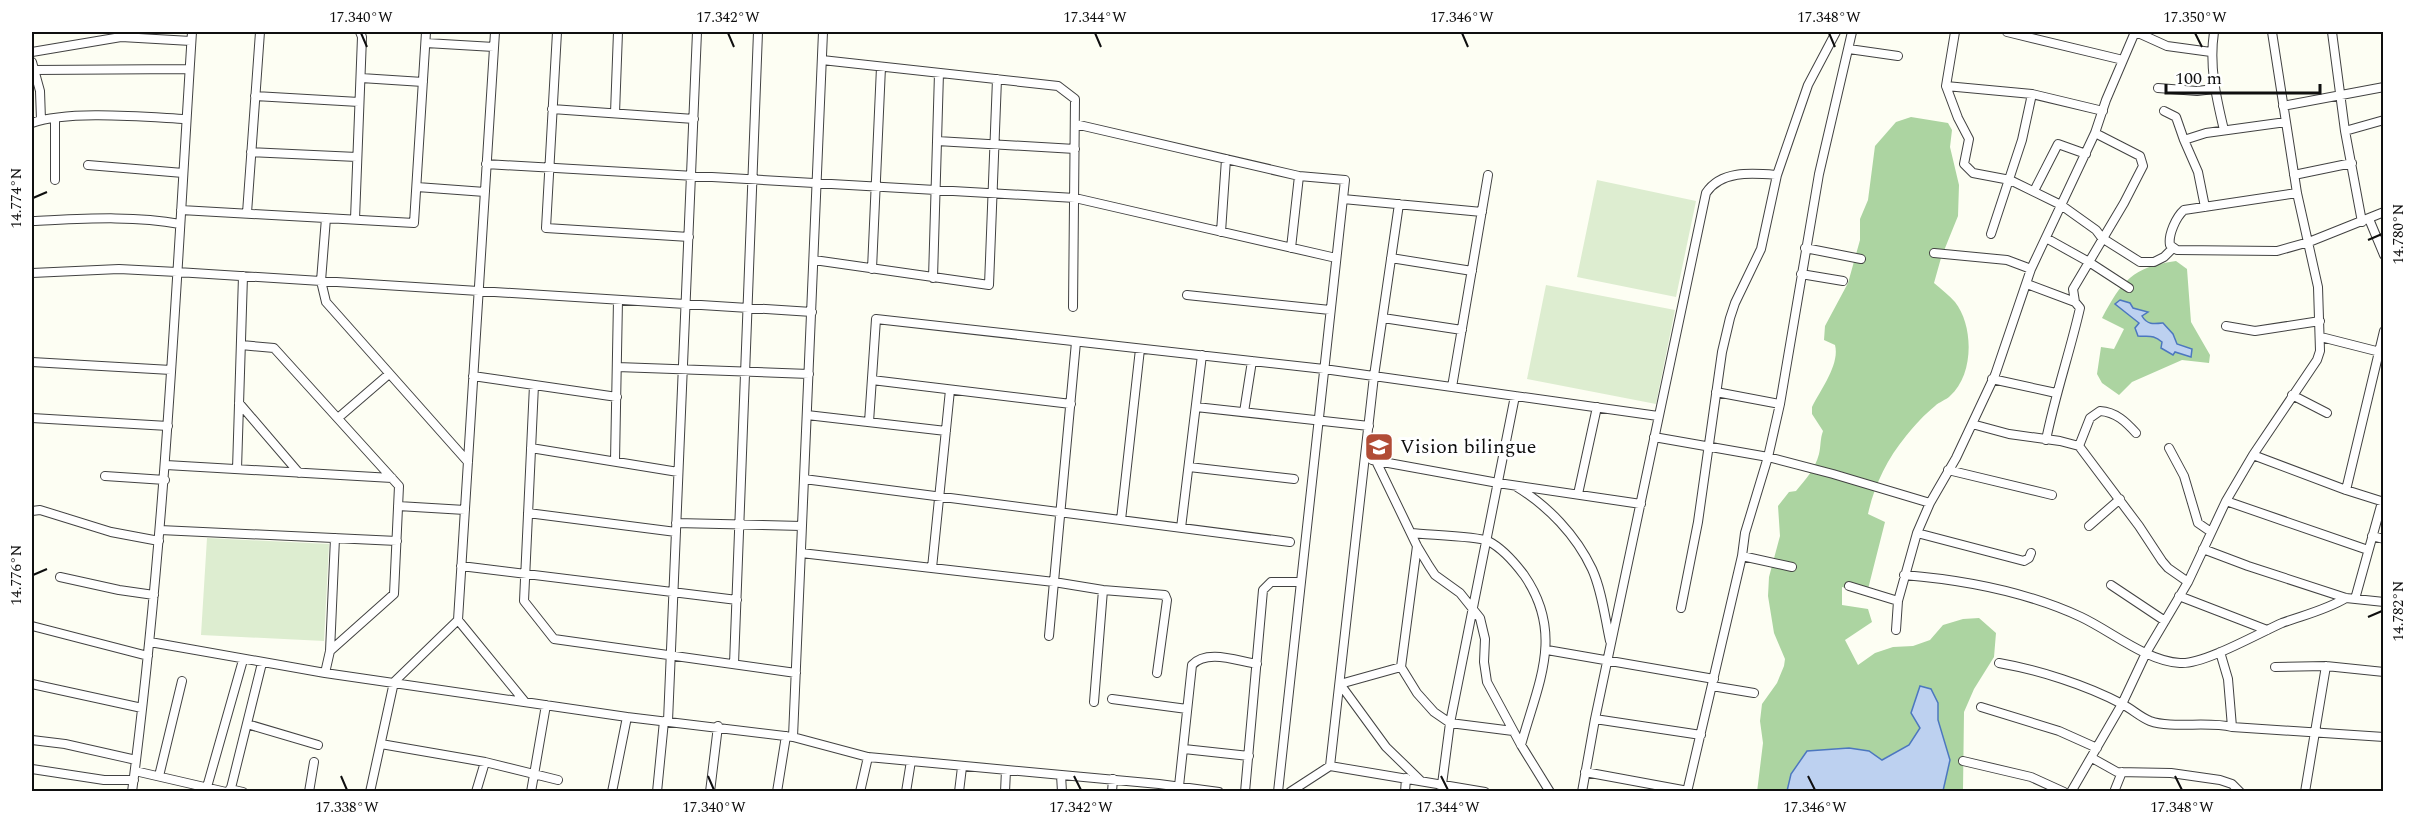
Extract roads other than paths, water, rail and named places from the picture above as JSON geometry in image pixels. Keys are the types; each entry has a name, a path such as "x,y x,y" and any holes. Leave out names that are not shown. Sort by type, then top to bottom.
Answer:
{"street":[{"path":"132,792 150,642 165,480 192,32"},
{"path":"247,213 260,32"},
{"path":"354,219 361,78 362,37 360,32"},
{"path":"181,210 414,223 426,32"},
{"path":"370,792 394,682 458,620 495,32"},
{"path":"557,32 546,228 689,237"},
{"path":"615,113 618,32"},
{"path":"657,792 671,656 697,32"},
{"path":"734,664 758,32"},
{"path":"777,792 789,737 796,673 824,32"},
{"path":"1681,608 1698,522 1716,392 1730,318 1761,249 1777,175 1808,84 1836,32"},
{"path":"1585,771 1687,791 1742,556 1745,532 1768,457 1780,404 1805,248 1852,32"},
{"path":"1955,32 1946,87 1969,139 1964,164 1966,168 1973,173 2010,180 2061,205 2097,230 2102,238 2140,262 2154,262 2164,257 2173,248 2277,251 2309,242 2384,212"},
{"path":"2007,32 2123,60"},
{"path":"1896,630 1898,600 1917,533 1992,379 2031,269 2096,133 2135,32 2167,46 2211,52"},
{"path":"2214,32 2211,52 2214,89 2224,130"},
{"path":"2071,792 2122,704 2145,653 2187,582 2226,501 2253,454 2317,360 2321,337 2318,287 2297,193 2272,32"},
{"path":"2332,32 2345,131 2365,220 2384,255"},
{"path":"32,52 122,37 191,41"},
{"path":"426,43 494,47"},
{"path":"1849,49 1898,56"},
{"path":"822,60 1058,86 1075,99 1073,307"},
{"path":"42,120 33,66 189,69"},
{"path":"872,269 881,67"},
{"path":"933,278 939,73"},
{"path":"361,78 423,81"},
{"path":"814,260 989,285 997,79"},
{"path":"1946,87 2032,94 2103,111"},
{"path":"2283,106 2384,87"},
{"path":"2158,88 2197,91 2214,89"},
{"path":"1991,234 2022,140 2032,94"},
{"path":"255,96 359,102"},
{"path":"552,109 694,119"},
{"path":"2164,111 2174,114 2198,172 2205,207"},
{"path":"32,123 55,119 119,117 186,119"},
{"path":"55,119 55,180"},
{"path":"2345,131 2384,120"},
{"path":"2184,140 2224,130 2286,122"},
{"path":"1075,124 1299,176 1345,180 1278,792"},
{"path":"2075,302 2073,289 2143,166 2140,156 2096,133"},
{"path":"937,141 1075,149"},
{"path":"2034,191 2058,144 2086,154"},
{"path":"252,152 357,157"},
{"path":"1221,232 1226,159"},
{"path":"2294,175 2352,163"},
{"path":"486,164 1075,198 1336,258"},
{"path":"88,165 183,173"},
{"path":"1582,792 1595,719 1706,194 1713,183 1722,178 1752,173 1777,175"},
{"path":"1452,387 1488,175"},
{"path":"1291,248 1299,176"},
{"path":"417,187 485,192"},
{"path":"2173,248 2169,241 2179,214 2184,210 2297,193"},
{"path":"1343,199 1482,212"},
{"path":"1330,766 1374,376 1399,204"},
{"path":"326,218 321,281 326,302 468,462"},
{"path":"32,221 91,219 165,221 180,224"},
{"path":"2046,238 2129,288"},
{"path":"1805,248 1861,259"},
{"path":"1934,253 2007,260 2031,269"},
{"path":"1391,258 1472,271"},
{"path":"32,273 119,269 812,312"},
{"path":"1801,274 1843,281"},
{"path":"237,469 243,276"},
{"path":"2027,284 2075,302 2080,308 2056,393 2046,440"},
{"path":"1187,295 1330,310"},
{"path":"615,461 618,300"},
{"path":"1383,318 1462,330"},
{"path":"869,422 876,320 1324,369 1658,416"},
{"path":"2226,326 2256,331 2320,321"},
{"path":"2346,490 2381,353 2384,331"},
{"path":"2321,337 2381,353"},
{"path":"1049,636 1076,342"},
{"path":"241,345 274,348 399,486 394,594 330,651"},
{"path":"1121,520 1140,349"},
{"path":"1181,528 1202,356"},
{"path":"1244,412 1252,361"},
{"path":"32,362 171,370"},
{"path":"617,367 809,374"},
{"path":"338,418 389,374"},
{"path":"473,376 616,397"},
{"path":"1992,379 2056,393"},
{"path":"872,380 1071,404"},
{"path":"534,385 524,601 554,639 796,673"},
{"path":"932,568 950,390"},
{"path":"1716,392 1780,404"},
{"path":"2292,395 2327,413"},
{"path":"1441,788 1450,723 1515,396"},
{"path":"239,403 299,473"},
{"path":"1196,407 1369,426"},
{"path":"1578,494 1597,407"},
{"path":"2079,446 2090,418 2100,411 2114,414 2124,420 2136,433"},
{"path":"807,415 946,431"},
{"path":"32,418 168,426"},
{"path":"1972,424 2079,446 2120,499 2162,561 2187,582"},
{"path":"1654,438 1768,457 1930,503"},
{"path":"531,448 678,472"},
{"path":"2169,448 2184,476 2198,523 2211,532"},
{"path":"1904,574 1954,579 2038,600 2083,618 2145,653 2179,663 2191,663 2350,598 2373,536 2383,502 2253,454"},
{"path":"1366,459 1498,483 1641,504"},
{"path":"1376,461 1417,546 1435,575 1461,593 1483,625 1487,682 1521,745 1550,792"},
{"path":"166,465 392,478"},
{"path":"1189,467 1294,479"},
{"path":"1948,470 2052,495"},
{"path":"105,476 165,480"},
{"path":"804,479 1290,542"},
{"path":"1514,485 1532,496 1580,546 1593,571 1611,645"},
{"path":"2089,526 2120,499"},
{"path":"2226,501 2368,550"},
{"path":"398,506 465,510"},
{"path":"32,511 40,510 111,532 159,541"},
{"path":"528,513 676,528 740,524 802,526"},
{"path":"160,530 397,541"},
{"path":"1411,533 1486,540 1499,548 1520,569 1533,588 1547,628 1547,650 1521,745"},
{"path":"1917,533 2024,561 2031,553"},
{"path":"2373,536 2384,539"},
{"path":"325,673 330,651 334,538"},
{"path":"1417,546 1401,667 1417,693 1434,712 1450,723 1513,730"},
{"path":"2203,549 2248,566 2350,598 2384,602"},
{"path":"801,553 1166,596 1157,673"},
{"path":"1742,556 1792,567"},
{"path":"462,567 737,600"},
{"path":"60,577 154,595"},
{"path":"1245,792 1263,590 1271,582 1301,582"},
{"path":"2111,585 2165,621"},
{"path":"1849,586 1898,600"},
{"path":"1094,702 1103,590"},
{"path":"2179,596 2267,630"},
{"path":"458,620 525,702"},
{"path":"32,626 148,656"},
{"path":"150,642 325,673 627,717 717,726 789,737 868,756 962,767 1113,779 1158,788 1179,786 1216,791"},
{"path":"1547,650 1608,659 1754,693"},
{"path":"2220,652 2228,679 2232,727"},
{"path":"1179,786 1192,665 1197,659 1206,656 1257,664"},
{"path":"207,787 243,660"},
{"path":"229,791 262,663"},
{"path":"1999,663 2049,674 2122,704 2148,720 2161,724 2217,724 2232,727 2384,737"},
{"path":"2305,792 2326,666"},
{"path":"2275,667 2326,666 2384,672"},
{"path":"1340,684 1401,667"},
{"path":"159,776 182,681"},
{"path":"32,684 142,708"},
{"path":"1340,684 1386,747 1421,781"},
{"path":"1112,699 1187,709"},
{"path":"531,792 546,705"},
{"path":"1981,706 2059,731 2097,748"},
{"path":"612,792 627,717"},
{"path":"1595,719 1701,735"},
{"path":"247,724 318,745"},
{"path":"710,792 717,726"},
{"path":"32,740 65,744 136,760"},
{"path":"381,744 485,762 558,780"},
{"path":"1184,749 1249,756"},
{"path":"860,792 868,756"},
{"path":"2092,758 2122,772 2171,773 2220,780 2232,784 2240,792"},
{"path":"906,792 911,761"},
{"path":"1963,761 2031,777 2064,792"},
{"path":"309,792 314,762"},
{"path":"476,792 485,762"},
{"path":"1290,792 1330,766 1406,778 1441,788 1485,792"},
{"path":"959,792 962,767"},
{"path":"32,769 104,780 134,775 159,776 207,787 243,792"},
{"path":"1005,792 1006,770"},
{"path":"2114,792 2122,772"},
{"path":"1061,775 1062,792"},
{"path":"1405,792 1406,778"},
{"path":"1112,792 1113,779"}],"water":[{"path":"2120,300 2130,303 2133,308 2148,312 2142,316 2148,322 2163,323 2173,334 2177,344 2192,349 2191,357 2175,352 2173,355 2161,348 2162,342 2151,336 2138,336 2135,328 2139,323 2115,304"},
{"path":"1920,686 1931,689 1938,703 1938,720 1950,760 1943,791 1787,791 1791,774 1807,751 1849,748 1869,751 1882,760 1909,745 1920,728 1911,713"}],"place":[{"name":"Vision bilingue","path":"1379,447"}]}
